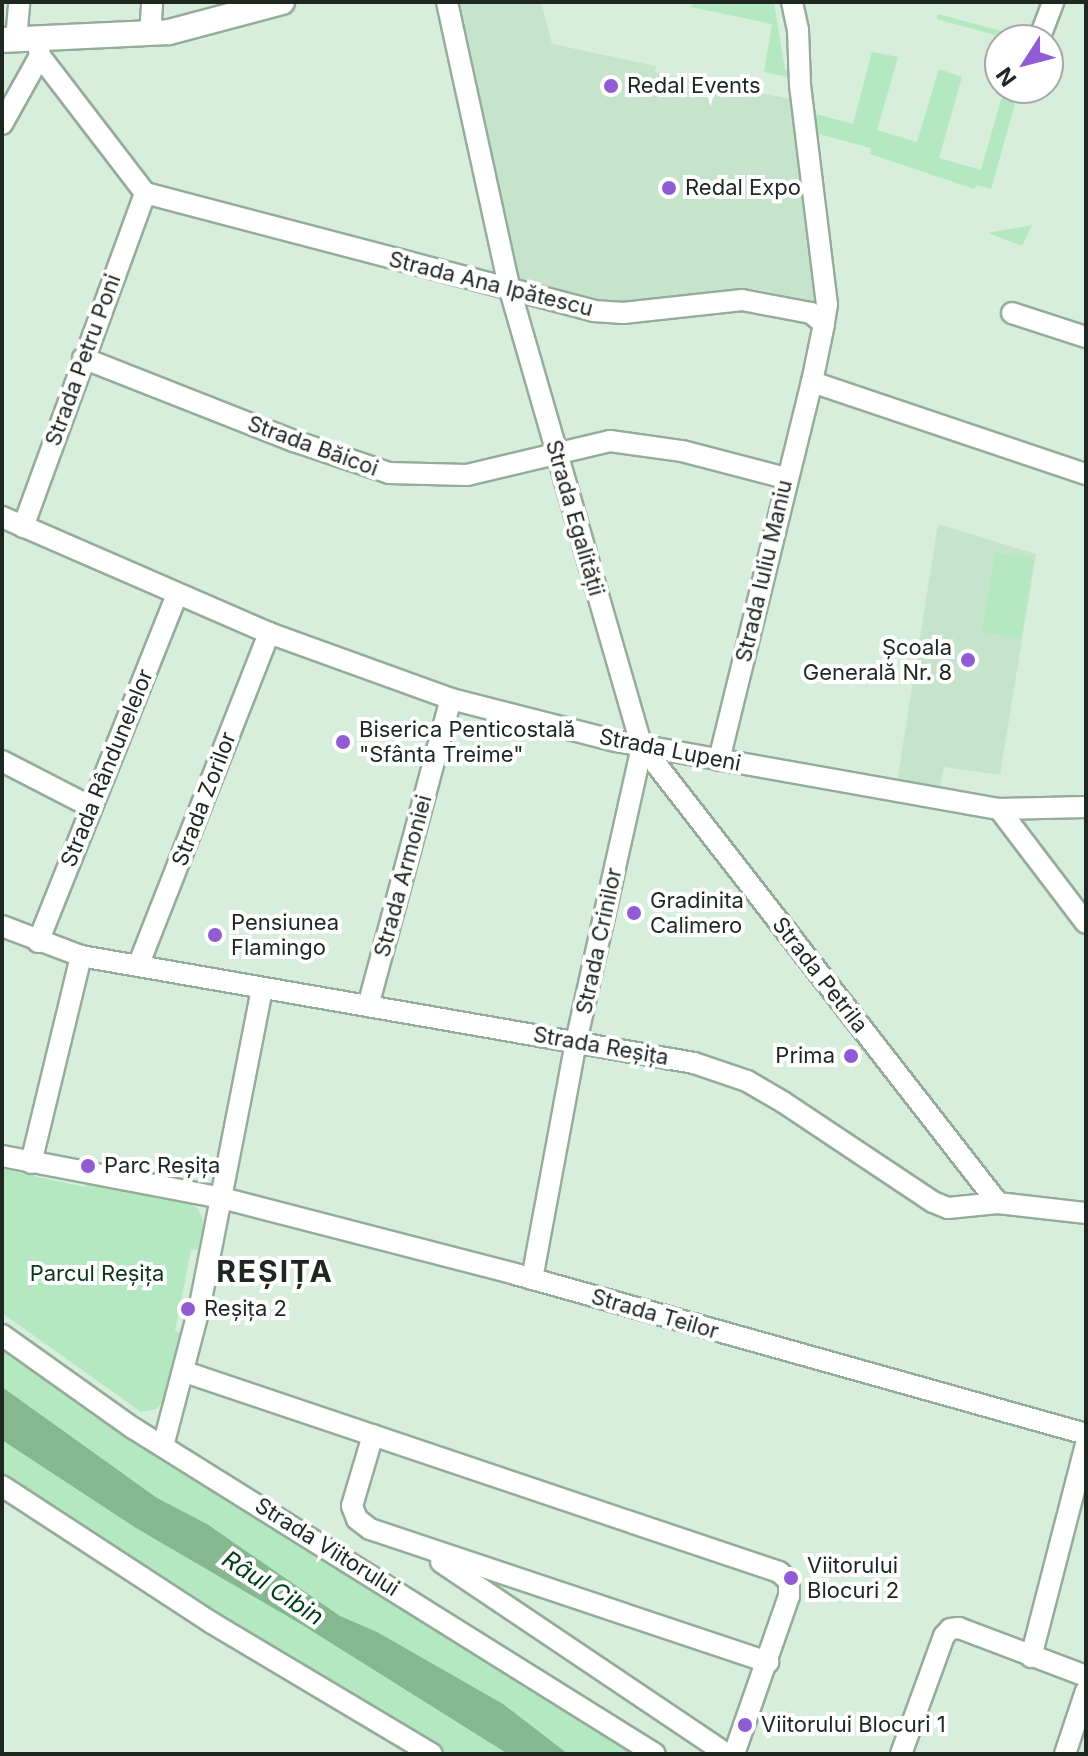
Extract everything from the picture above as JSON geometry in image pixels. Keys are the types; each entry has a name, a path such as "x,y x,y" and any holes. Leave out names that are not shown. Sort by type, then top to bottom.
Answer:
{"main road":[{"path":"24,44 150,34 206,25 282,2"}],"street":[{"path":"2,124 24,44 19,2"},
{"path":"150,34 152,2"},
{"name":"Strada Egalității","path":"447,2 510,290 642,746"},
{"path":"792,2 798,30 800,85 827,304 812,382 1086,474"},
{"path":"1045,24 1053,2"},
{"path":"24,44 145,193"},
{"name":"Strada Ana Ipătescu","path":"145,193 510,290 610,313 762,302 811,313 824,324"},
{"name":"Strada Petru Poni","path":"23,527 145,193"},
{"path":"1012,313 1086,337"},
{"name":"Strada Băicoi","path":"83,358 294,441 389,473 467,475 593,443 624,441 682,451 786,478"},
{"name":"Strada Iuliu Maniu","path":"719,760 812,382"},
{"name":"Strada Lupeni","path":"2,517 269,633 451,699 642,746 999,809 1086,807"},
{"name":"Strada Rândunelelor","path":"38,942 177,595"},
{"name":"Strada Zorilor","path":"138,966 269,633"},
{"name":"Strada Armoniei","path":"368,1006 451,699"},
{"name":"Strada Crinilor","path":"532,1279 576,1042 642,746"},
{"name":"Strada Petrila","path":"642,746 998,1203"},
{"path":"2,761 91,807"},
{"path":"999,809 1086,923"},
{"name":"Strada Reșița","path":"2,926 81,956 694,1063 723,1071 820,1124 933,1202 959,1209 998,1203 1086,1213"},
{"path":"31,1163 81,956"},
{"path":"163,1446 185,1372 262,988"},
{"path":"2,1156 222,1198"},
{"name":"Strada Teilor","path":"222,1198 532,1279 1086,1434"},
{"name":"Strada Viitorului","path":"2,1335 97,1404 655,1754"},
{"path":"185,1372 779,1572 789,1581 789,1596 734,1754"},
{"name":"Strada Viitorului","path":"373,1435 353,1497 353,1511 370,1529 768,1662"},
{"path":"1031,1657 1086,1445"},
{"path":"2,1486 212,1623 432,1754"},
{"path":"418,1546 727,1754"},
{"path":"901,1754 944,1636 950,1629 966,1631 1086,1676"},
{"path":"1065,1754 1086,1691"}],"shaded area":[{"path":"460,2 541,2 552,44 656,66 655,72 791,99 818,289 815,302 755,289 612,306 519,284"},
{"name":"Școala Generală Nr. 8","path":"938,524 1036,554 1000,775 944,767 940,788 897,782"}],"green space":[{"path":"692,2 774,2 785,70 797,69 794,74 788,77 764,72 772,24 691,7"},
{"path":"938,14 984,26 984,32 937,19"},
{"path":"872,52 898,57 877,130 917,142 939,69 962,77 939,158 981,170 1000,104 1015,104 991,189 977,185 974,189 870,154 871,148 815,133 812,113 853,124"},
{"path":"1032,225 1022,246 988,233"},
{"path":"995,552 1034,558 1021,638 982,632"},
{"name":"Parcul Reșița","path":"2,1169 85,1187 92,1181 191,1204 198,1209 204,1222 198,1249 191,1250 175,1331 182,1333 165,1398 157,1409 141,1412 2,1313"},
{"path":"2,1344 237,1500 636,1754 434,1754 54,1513 2,1475"}],"water":[{"name":"Râul Cibin","path":"2,1387 157,1498 207,1524 340,1616 377,1632 503,1704 568,1754 508,1754 304,1626 136,1528 2,1440"}],"place":[{"name":"Redal Events","path":"611,86"},
{"name":"Redal Expo","path":"669,188"},
{"name":"Școala Generală Nr. 8","path":"968,660"},
{"name":"Biserica Penticostală \"Sfânta Treime\"","path":"343,742"},
{"name":"Gradinita Calimero","path":"634,913"},
{"name":"Pensiunea Flamingo","path":"215,935"},
{"name":"Prima","path":"851,1056"},
{"name":"Parc Reșița","path":"88,1166"},
{"name":"Reșița 2","path":"188,1309"},
{"name":"Viitorului Blocuri 2","path":"791,1578"},
{"name":"Viitorului Blocuri 1","path":"745,1725"}],"district":[{"name":"REȘIȚA","path":"275,1271"}]}
